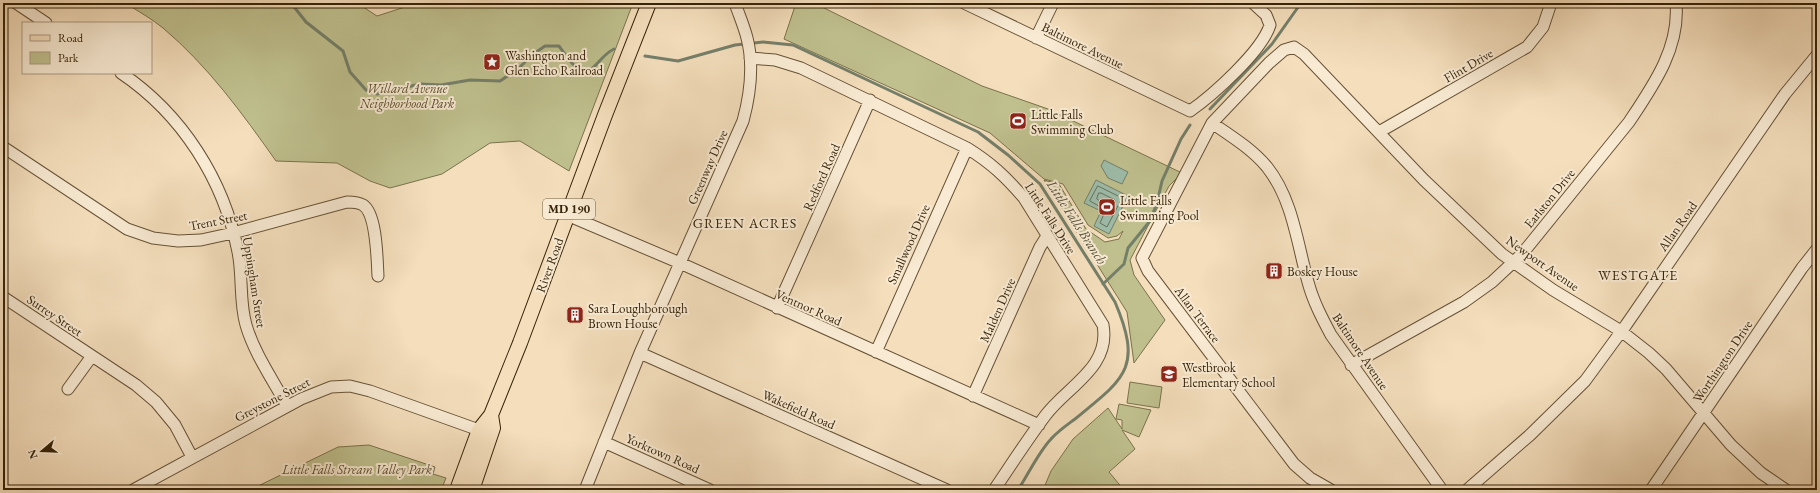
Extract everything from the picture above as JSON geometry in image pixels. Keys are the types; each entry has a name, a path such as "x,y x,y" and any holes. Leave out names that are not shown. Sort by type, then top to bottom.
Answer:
{"main road":[{"name":"River Road","path":"457,490 478,430 491,415 523,336 567,215 649,3"},
{"name":"River Road","path":"473,487 493,428 491,415"},
{"path":"473,487 474,470 485,439 478,430"}],"street":[{"path":"16,3 44,22"},
{"name":"Greenway Drive","path":"585,490 640,353 743,121 750,87 750,54 747,38 735,3"},
{"name":"Baltimore Avenue","path":"964,3 1190,111 1215,92 1240,66 1267,34 1270,25 1266,15 1253,3"},
{"path":"1036,38 1053,3"},
{"name":"Flint Drive","path":"1379,132 1527,47 1543,27 1551,3"},
{"name":"Earlston Drive","path":"1351,365 1464,302 1492,282 1522,254 1624,128 1646,96 1666,61 1672,45 1676,30 1676,3"},
{"name":"Newport Avenue","path":"1212,123 1269,62 1284,50 1294,47 1304,54 1424,180 1502,254 1553,290 1621,331 1666,369 1743,457 1761,473 1786,490"},
{"name":"Little Falls Drive","path":"750,54 801,68 967,148 990,163 1010,181 1024,198 1103,325 1105,334 1101,353 1088,373 1046,415 994,490"},
{"name":"Allan Road","path":"1467,490 1577,390 1621,331 1785,94 1817,55"},
{"name":"Uppingham Street","path":"122,74 146,91 162,106 189,139 202,158 219,190 233,233 240,263 246,324 255,348 287,406"},
{"name":"Redford Road","path":"777,308 870,100"},
{"name":"Baltimore Avenue","path":"1212,123 1254,154 1267,168 1279,187 1293,218 1308,283 1317,308 1331,335 1351,365 1442,490"},
{"name":"Allan Terrace","path":"1212,123 1142,258 1148,271 1294,464 1310,478 1331,490"},
{"name":"Trent Street","path":"3,147 127,229 153,238 178,241 201,240 233,233 347,202 355,202 362,205 368,211 371,219 376,249 378,276"},
{"name":"Smallwood Drive","path":"876,352 967,148"},
{"name":"Ventnor Road","path":"567,215 1039,425"},
{"name":"Malden Drive","path":"973,396 1040,247 1047,236"},
{"name":"Worthington Drive","path":"1651,490 1802,268 1817,249"},
{"name":"Surrey Street","path":"3,297 136,385 156,402 175,425 192,457"},
{"name":"Wakefield Road","path":"640,353 947,490"},
{"path":"68,389 92,356"},
{"name":"Greystone Street","path":"133,490 287,406 322,390 341,386 350,386 370,391 478,430"},
{"name":"Yorktown Road","path":"604,442 710,490"}],"green space":[{"name":"Willard Avenue Neighborhood Park","path":"125,3 357,3 377,16 408,6 410,3 633,3 569,171 520,141 490,143 442,174 390,188 370,181 337,163 276,161 224,91 195,58 163,28 150,18"},
{"name":"Little Falls Swimming Club","path":"796,3 814,3 982,86 1048,109 1182,173 1169,186 1130,260 1134,275 1165,320 1134,363 1127,312 1044,180 1059,184 1086,229 1105,242 1119,239 1123,231 1117,236 1108,238 1088,225 1063,184 1044,179 990,133 784,39"},
{"path":"1130,382 1162,387 1159,408 1127,403"},
{"path":"1119,404 1151,410 1139,437 1122,430 1135,449 1109,472 1124,490 1043,490 1051,471 1073,439 1108,408 1122,429 1122,420 1116,419"},
{"name":"Little Falls Stream Valley Park","path":"369,445 435,467 433,474 446,478 441,490 250,490 338,447"}],"water":[{"path":"1104,160 1128,172 1122,184 1108,178 1101,166"},
{"name":"Little Falls Swimming Pool","path":"1096,180 1128,196 1109,234 1094,226 1101,211 1084,203"}],"waterway":[{"name":"Little Falls Branch","path":"291,3 306,22 343,51 350,72 366,90 377,94 420,84 441,85 470,80 500,81 518,69 532,55 545,46 559,46 575,66 588,72 614,49"},
{"path":"1210,109 1272,44 1301,3"},
{"name":"Little Falls Branch","path":"645,56 678,61 735,45 763,42 793,45 978,132 1008,155 1040,184 1115,302 1128,342 1128,357 1124,370 1117,381 1106,393 1057,433 1046,445 1018,490"},
{"path":"1103,284 1124,264 1128,248 1150,221 1157,203 1162,181 1181,139 1190,125"}],"place":[{"name":"Washington and Glen Echo Railroad","path":"492,62"},
{"name":"Little Falls Swimming Club","path":"1018,121"},
{"name":"Little Falls Swimming Pool","path":"1107,207"},
{"name":"Boskey House","path":"1274,271"},
{"name":"Sara Loughborough Brown House","path":"575,315"},
{"name":"Westbrook Elementary School","path":"1169,374"}],"district":[{"name":"GREEN ACRES","path":"745,223"},
{"name":"WESTGATE","path":"1638,275"}]}
